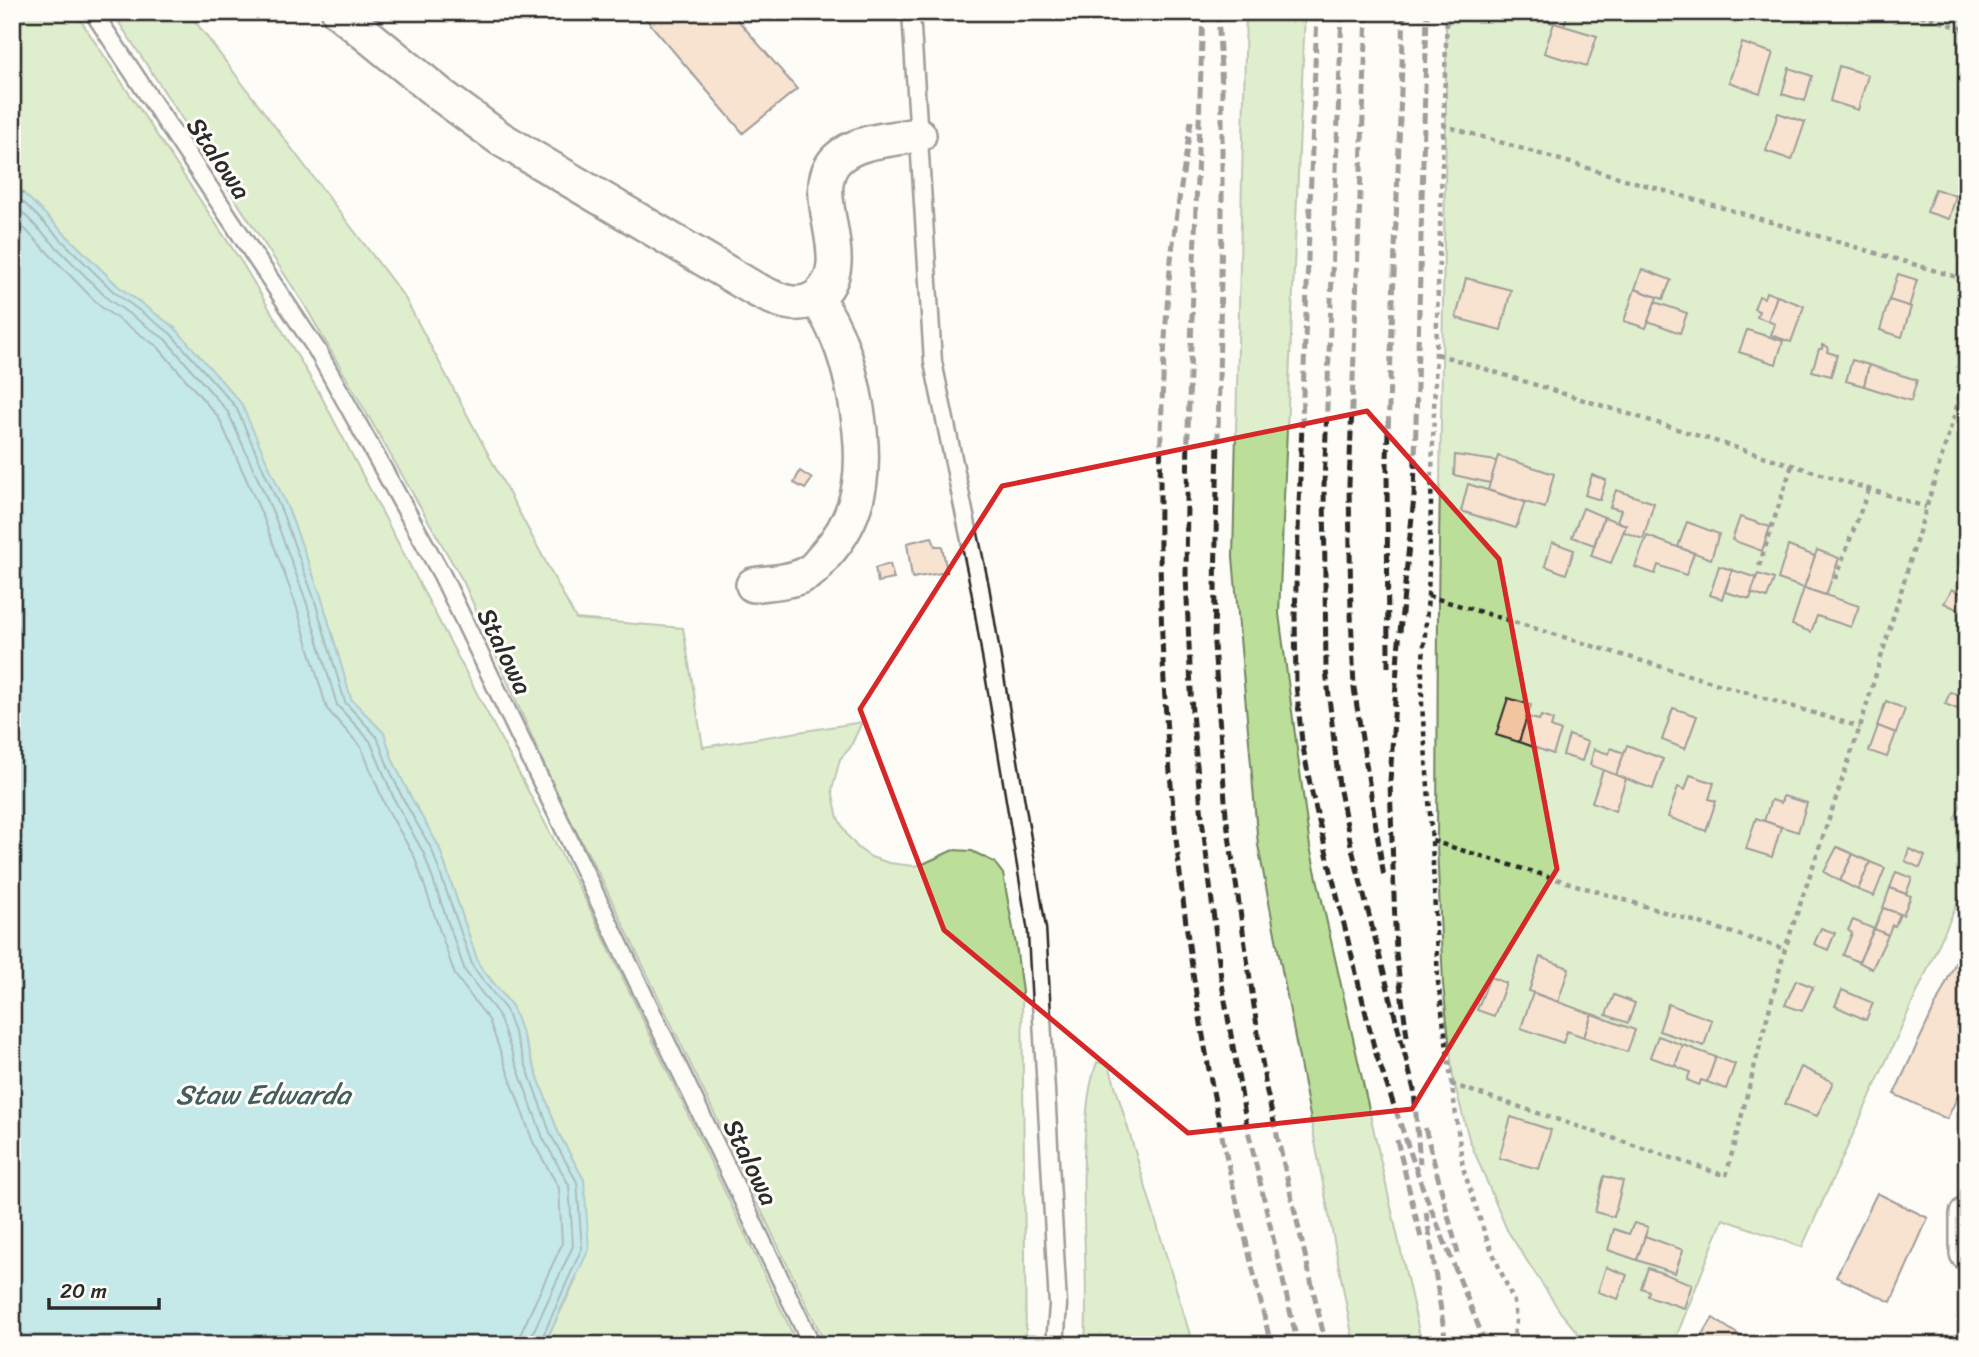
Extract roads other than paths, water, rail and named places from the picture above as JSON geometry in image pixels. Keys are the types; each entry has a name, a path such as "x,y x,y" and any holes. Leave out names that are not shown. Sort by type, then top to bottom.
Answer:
{"street":[{"path":"339,12 442,96 500,139 773,298 789,303 804,303 816,298 828,284 834,261 826,190 827,174 838,157 849,150 871,143 919,135"},
{"path":"753,585 795,578 810,572 835,545 858,495 863,455 849,367 834,328 816,298"},
{"path":"1967,1214 1967,1253"}],"lane":[{"name":"Stalowa","path":"93,12 317,350 442,575 812,1345"},
{"path":"911,12 933,362 980,588 1037,930 1058,1305 1055,1345"}],"water":[{"name":"Staw Edwarda","path":"12,182 119,287 175,328 241,403 288,509 321,596 351,699 384,733 393,761 439,847 479,965 512,1006 558,1132 584,1180 589,1249 544,1345 12,1345"}],"railway":[{"path":"1203,12 1188,429 1186,575 1192,713 1221,978 1247,1126 1298,1345"},
{"path":"1218,12 1222,89 1222,225 1214,644 1226,815 1266,1088 1326,1345"},
{"path":"1317,12 1295,615 1296,684 1302,742 1375,1051 1422,1186 1486,1345"},
{"path":"1342,12 1324,486 1326,670 1339,786 1351,845 1414,1090 1420,1164"},
{"path":"1367,12 1349,485 1351,613 1354,688 1384,877"},
{"path":"1388,667 1387,459 1404,12"},
{"path":"1407,1036 1396,953 1390,782 1398,651 1414,497 1427,12"},
{"path":"1191,121 1170,271 1162,393 1160,493 1165,694 1182,893 1196,992 1226,1155 1271,1345"},
{"path":"1425,1128 1459,1257"},
{"path":"1397,1140 1422,1242"},
{"path":"1426,1212 1445,1337"}]}
